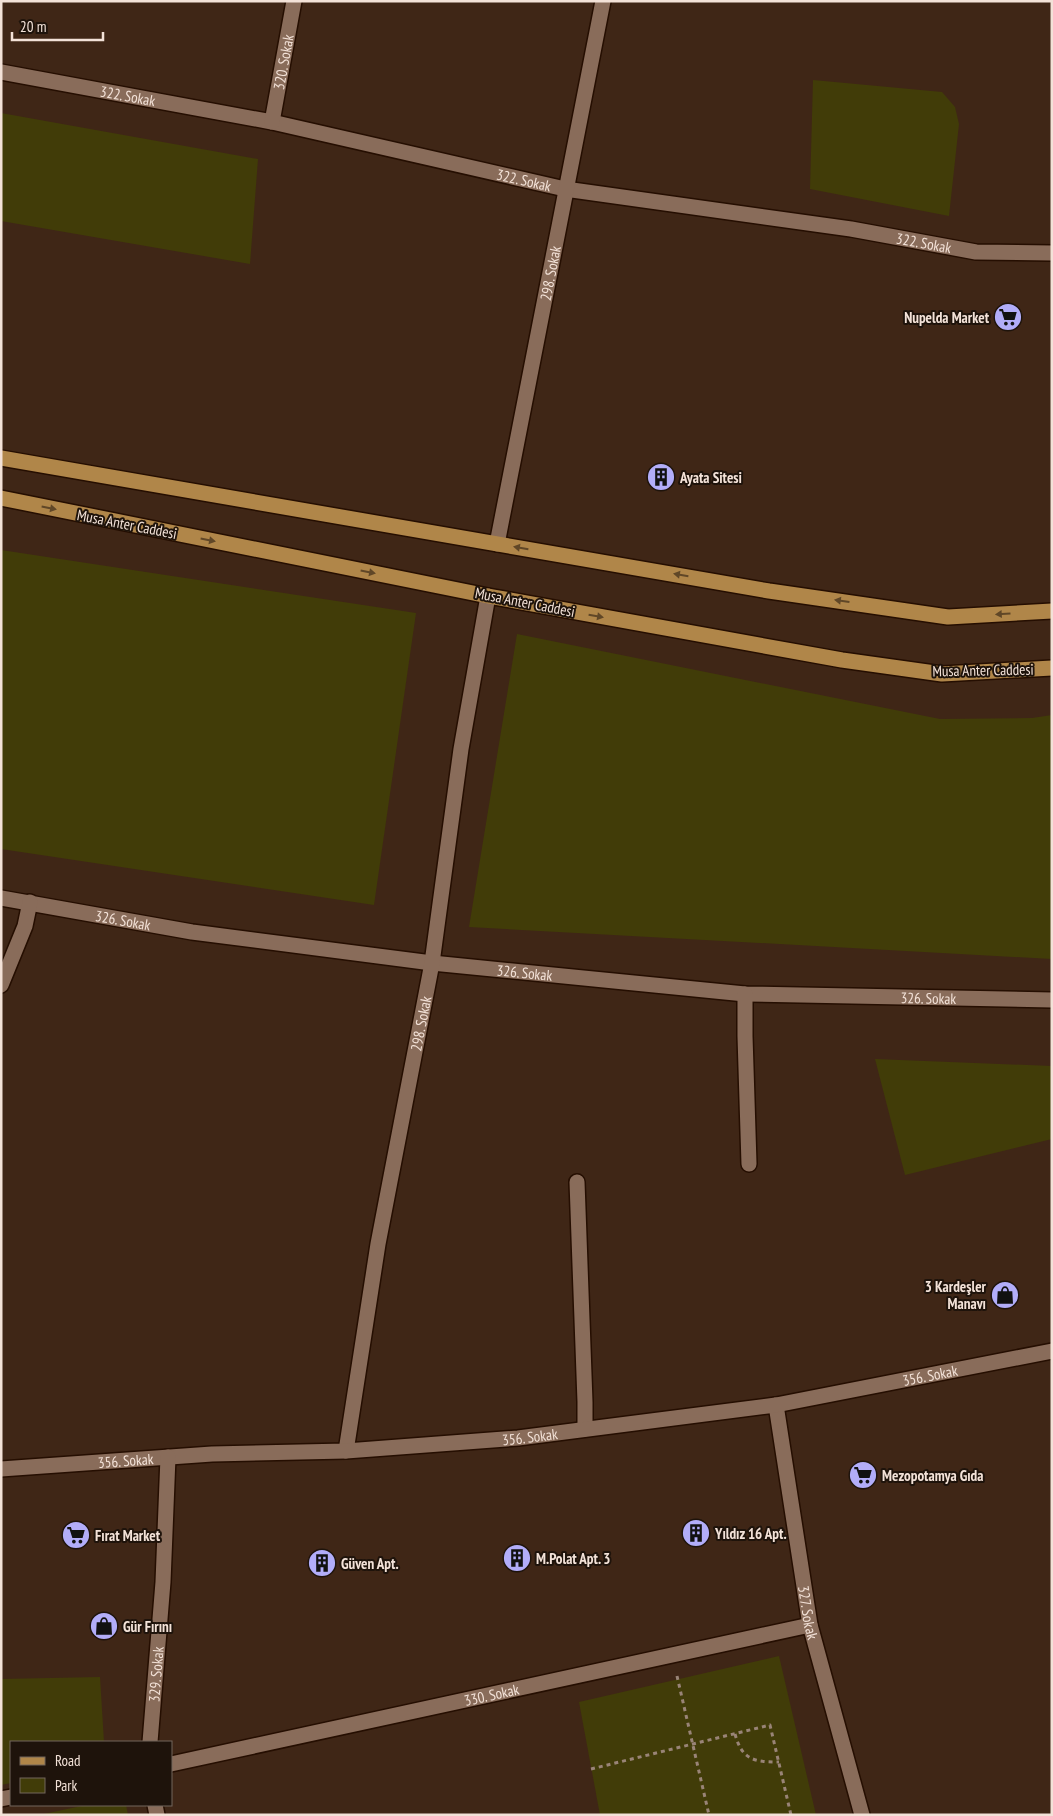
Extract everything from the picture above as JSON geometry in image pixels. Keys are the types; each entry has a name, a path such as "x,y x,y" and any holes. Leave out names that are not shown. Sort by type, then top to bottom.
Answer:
{"main road":[{"path":"1,458 769,591 948,617 1052,611"},
{"name":"Musa Anter Caddesi","path":"1,498 488,596 842,660 942,674 1052,668"}],"street":[{"name":"320. Sokak","path":"272,122 294,1"},
{"name":"298. Sokak","path":"496,544 603,1"},
{"name":"322. Sokak","path":"1,72 272,122 565,189 851,229 976,252 1052,253"},
{"name":"298. Sokak","path":"346,1451 378,1244 432,963 461,749 488,596"},
{"name":"326. Sokak","path":"1,898 192,932 432,963 745,994 1052,1000"},
{"path":"1,985 25,926 30,902"},
{"path":"745,994 749,1164"},
{"path":"577,1182 585,1402 584,1430"},
{"name":"356. Sokak","path":"1,1469 212,1454 346,1451 518,1438 776,1405 1052,1351"},
{"name":"327. Sokak","path":"776,1405 810,1625 862,1815"},
{"name":"329. Sokak","path":"150,1741 162,1582 168,1457"},
{"name":"330. Sokak","path":"172,1764 810,1625"}],"path":[{"path":"672,1655 709,1815"},
{"path":"592,1769 770,1726 791,1815"},
{"path":"735,1734 738,1745 746,1756 754,1761 779,1762"}],"green space":[{"path":"813,80 942,92 955,107 959,124 949,216 810,189"},
{"path":"1,113 258,159 250,264 1,221"},
{"path":"1,550 416,613 374,905 1,849"},
{"path":"517,634 940,719 1032,718 1052,715 1052,959 469,927"},
{"path":"875,1059 1052,1066 1052,1139 905,1175"},
{"path":"779,1656 816,1815 600,1815 579,1702"},
{"path":"100,1677 104,1741 10,1741 10,1783 1,1785 1,1679"},
{"path":"81,1806 126,1806 128,1815 39,1815"}],"place":[{"name":"Nupelda Market","path":"1008,317"},
{"name":"Ayata Sitesi","path":"661,477"},
{"name":"3 Kardeşler Manavı","path":"1005,1295"},
{"name":"Mezopotamya Gıda","path":"863,1475"},
{"name":"Yıldız 16 Apt.","path":"696,1533"},
{"name":"Fırat Market","path":"76,1535"},
{"name":"M.Polat Apt. 3","path":"517,1558"},
{"name":"Güven Apt.","path":"322,1563"},
{"name":"Gür Fırını","path":"104,1626"}]}
